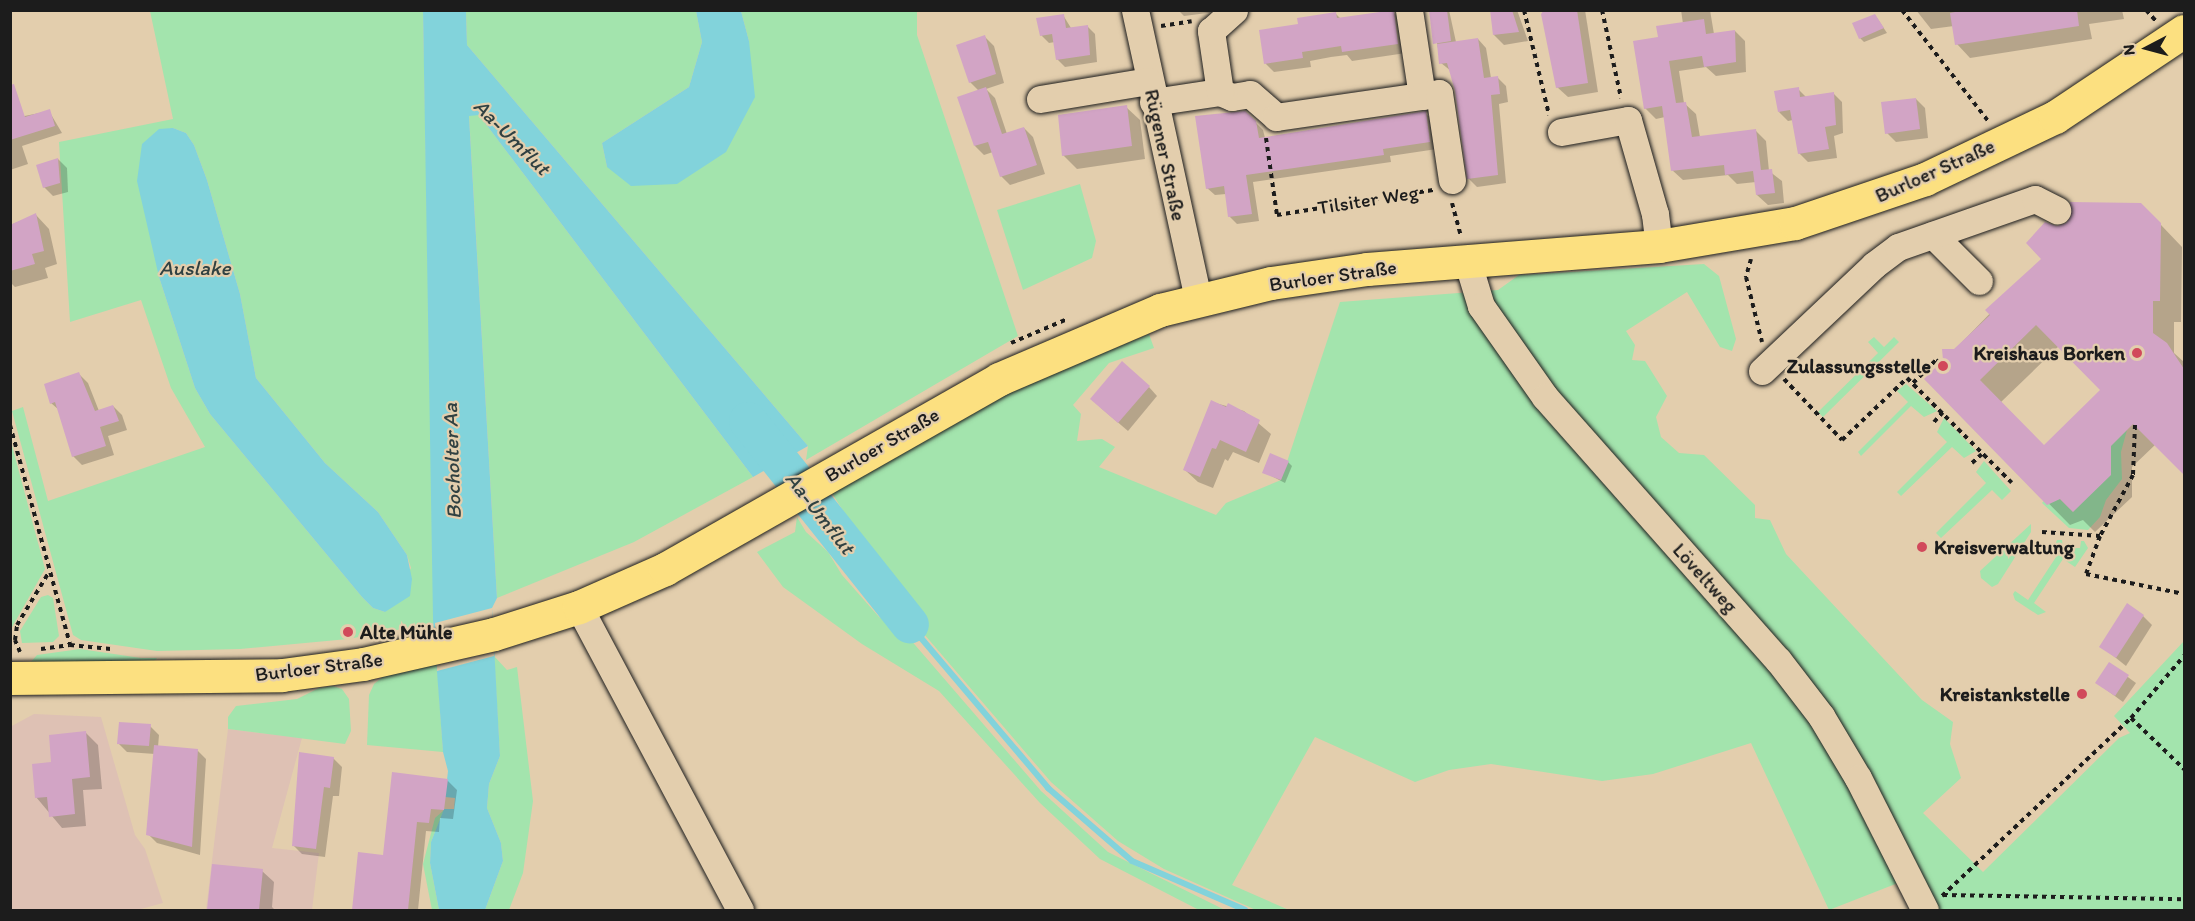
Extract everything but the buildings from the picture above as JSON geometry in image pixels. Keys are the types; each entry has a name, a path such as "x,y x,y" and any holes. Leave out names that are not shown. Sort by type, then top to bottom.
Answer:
{"main road":[{"name":"Burloer Straße","path":"15,665 282,675 349,667 494,634 579,607 665,569 758,519 829,475 1038,360 1121,324 1198,298 1367,269 1659,246 1737,235 1842,210 1925,179 2055,117 2184,31"}],"street":[{"path":"1220,92 1211,31 1234,10"},
{"path":"1409,10 1422,96"},
{"name":"Rügener Straße","path":"1136,20 1198,298"},
{"path":"1040,99 1151,92 1220,92 1233,97 1250,94 1276,117 1439,93 1450,184"},
{"path":"1561,132 1628,120 1655,214 1659,246"},
{"path":"1768,367 1874,265 1898,247 2035,199 2057,210"},
{"path":"1933,235 1979,281"},
{"name":"Löveltweg","path":"1467,260 1481,306 1545,397 1779,660 1821,716 1936,902"},
{"path":"579,607 740,910"}],"path":[{"path":"1524,10 1552,125 1561,132"},
{"path":"1602,10 1628,120"},
{"path":"1902,10 1990,124 2000,143"},
{"path":"1136,20 1202,20 1211,31"},
{"name":"Tilsiter Weg","path":"1276,117 1265,131 1277,215 1450,184"},
{"path":"1450,184 1467,260"},
{"path":"1751,259 1746,277 1768,367 1780,376 1842,440 1907,378 2012,483"},
{"path":"1913,383 1936,360 1943,366"},
{"path":"1934,422 1943,412"},
{"path":"10,424 70,645"},
{"path":"2135,425 2133,475 2100,536 2086,574 2184,594"},
{"path":"1972,463 1982,454"},
{"path":"2042,532 2100,536"},
{"path":"15,665 15,640 18,625 49,571"},
{"path":"1936,902 2130,718 2184,656"},
{"path":"2130,718 2184,770"},
{"path":"1936,902 2184,899"}],"shaded area":[{"path":"34,714 101,717 135,835 145,849 163,903 137,910 11,910 10,727"},
{"path":"228,729 302,738 272,848 319,853 312,910 206,910"}],"green space":[{"path":"150,11 423,11 435,623 348,639 240,649 157,651 81,640 73,635 12,411 23,407 48,501 205,447 171,388 141,300 70,322 59,142 173,119","holes":["173,128 186,133 194,145 207,180 240,294 256,378 325,463 378,512 407,555 411,568 385,612 373,608 362,597 210,414 195,388 159,277"]},
{"path":"466,11 696,11 702,42 689,87 602,143 607,167 749,41 741,11 917,11 917,35 1018,336 806,460 808,446 467,45"},
{"path":"469,115 479,115 753,477 634,542 497,598"},
{"path":"1080,184 1096,241 1092,258 1023,290 997,210"},
{"path":"1704,264 1719,276 1736,339 1732,351 1720,347 1687,292 1626,331 1635,345 1632,360 1645,361 1667,396 1656,417 1661,437 1679,453 1704,455 1755,505 1755,518 1770,520 1786,554 1922,700 1953,722 1950,744 1961,778 1923,813 1983,872 2119,738 2130,733 2114,716 2184,641 2184,910 1937,910 1898,883 1829,910 1751,743 1653,774 1602,781 1491,764 1449,770 1415,782 1315,737 1232,885 1289,910 1256,910 1164,869 1118,841 1051,782 912,620 903,589 861,539 830,490 991,399 1149,334 1154,348 1109,363 1073,405 1081,414 1077,441 1102,439 1115,447 1099,467 1216,515 1226,503 1281,480 1340,302 1498,290 1519,275"},
{"path":"1874,337 1884,347 1894,337 1899,342 1823,417 1818,412 1878,353 1868,342"},
{"path":"1906,384 1937,411 1924,417 1911,406 1861,456 1858,452 1908,402 1897,391"},
{"path":"1944,418 1976,451 1964,458 1952,447 1901,496 1897,492 1947,442 1937,432"},
{"path":"2127,430 2121,452 2122,479 2106,500 2100,517 2088,530 2069,528 2042,503 2052,491 2073,512 2106,450"},
{"path":"10,438 45,569 11,629 10,629"},
{"path":"1984,461 2011,491 2002,500 1992,490 1941,538 1936,533 1986,483 1976,472"},
{"path":"797,517 806,532 828,552 842,575 879,617 903,631 1041,791 1108,852 1225,910 1199,910 1100,859 1040,803 939,691 862,644 783,587 757,552 795,532"},
{"path":"2031,524 2031,532 1998,584 1992,587 1981,578 1980,571"},
{"path":"2057,540 2062,540 2063,548 2080,548 2081,541 2084,541 2088,548 2075,567 2063,559 2034,603 2046,612 2038,615 2015,600 2013,594 2015,591 2028,600 2058,554 2053,551"},
{"path":"48,595 53,598 59,636 53,642 22,643 20,631 41,597"},
{"path":"80,649 141,658 157,658 152,664 30,663 37,655"},
{"path":"494,656 507,670 517,667 533,801 523,873 509,910 485,910 503,861 501,843 487,808 489,784 500,756"},
{"path":"437,664 443,752 367,745 369,695 374,684 385,675"},
{"path":"333,686 342,689 349,699 351,731 345,744 228,729 228,717 236,706 297,699 319,688"},
{"path":"444,810 431,842 430,863 439,910 432,910 423,864 435,818"}],"water":[{"name":"Bocholter Aa","path":"423,11 466,11 467,45 808,446 753,477 479,115 469,116 497,598 492,608 500,756 489,784 487,808 501,843 503,861 485,910 439,910 430,863 431,842 444,809 454,809 455,798 445,797 448,771 443,752 433,619"},
{"path":"696,11 741,11 749,41 755,97 726,152 677,184 631,186 607,167 602,143 689,87 702,42"},
{"name":"Auslake","path":"173,128 186,133 194,145 207,180 240,294 256,378 325,463 378,512 407,555 412,579 410,596 385,612 373,608 362,597 210,414 195,388 159,277 137,181 142,144 159,129"}],"pier":[{"path":"492,608 494,656 437,671 435,623"}],"waterway":[{"name":"Aa-Umflut","path":"748,421 910,625"},
{"name":"Aa-Umflut","path":"910,625 1048,788 1132,861 1245,910"}],"place":[{"name":"Kreishaus Borken","path":"2137,353"},
{"name":"Zulassungsstelle","path":"1943,366"},
{"name":"Kreisverwaltung","path":"1922,547"},
{"name":"Alte Mühle","path":"348,632"},
{"name":"Kreistankstelle","path":"2082,694"}]}
